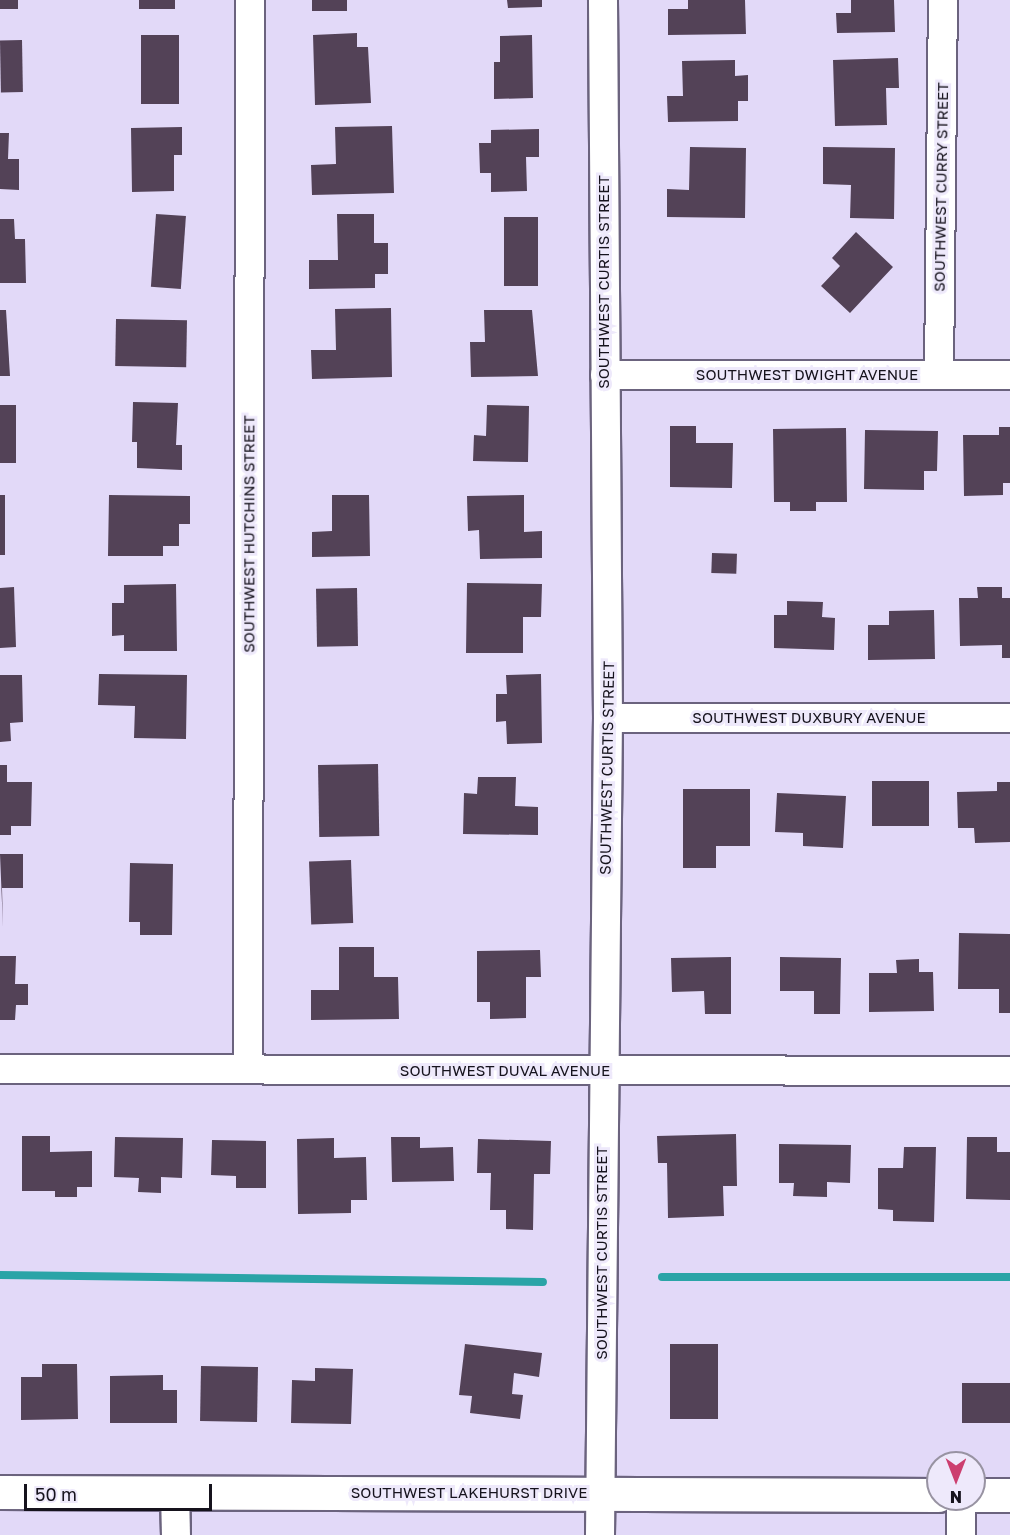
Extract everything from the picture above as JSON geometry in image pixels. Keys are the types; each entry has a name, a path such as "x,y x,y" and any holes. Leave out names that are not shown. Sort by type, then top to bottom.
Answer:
{"street":[{"name":"SOUTHWEST HUTCHINS STREET","path":"248,1069 250,0"},
{"name":"SOUTHWEST CURTIS STREET","path":"600,1535 603,1071 609,718 603,0"},
{"name":"SOUTHWEST CURRY STREET","path":"939,375 943,0"},
{"name":"SOUTHWEST DWIGHT AVENUE","path":"605,375 1010,375"},
{"name":"SOUTHWEST DUXBURY AVENUE","path":"609,718 1010,718"},
{"name":"SOUTHWEST DUVAL AVENUE","path":"0,1069 1010,1071"},
{"name":"SOUTHWEST LAKEHURST DRIVE","path":"0,1492 600,1492 926,1495"},
{"path":"175,1492 176,1535"},
{"path":"986,1495 1010,1495"},
{"path":"961,1511 961,1535"}],"building":[{"path":"0,0 18,0 18,9 0,9"},
{"path":"139,0 175,0 175,9 139,9"},
{"path":"312,0 347,0 347,11 312,11"},
{"path":"507,0 542,0 542,7 508,8"},
{"path":"688,0 745,0 746,34 668,35 668,9 688,9"},
{"path":"851,0 894,0 895,32 837,33 836,13 851,13"},
{"path":"357,33 357,47 368,47 371,103 315,105 313,35"},
{"path":"141,35 179,35 179,104 141,104"},
{"path":"532,35 533,98 494,99 494,62 500,62 500,36"},
{"path":"0,40 22,40 23,92 1,92"},
{"path":"898,58 899,88 886,88 887,125 835,126 833,60"},
{"path":"735,60 735,76 748,75 748,101 738,101 738,121 668,122 667,96 683,96 682,61"},
{"path":"392,126 394,193 312,195 311,165 336,164 335,127"},
{"path":"182,127 182,155 174,155 174,191 132,192 131,128"},
{"path":"539,129 539,157 526,157 527,191 491,192 491,173 480,173 479,143 491,143 491,130"},
{"path":"0,133 9,133 8,159 19,159 19,190 0,189"},
{"path":"690,147 746,148 745,218 667,217 667,189 689,190"},
{"path":"823,147 895,148 894,219 850,218 851,185 823,184"},
{"path":"156,214 186,216 181,289 151,287"},
{"path":"337,214 374,214 374,243 388,243 388,274 375,274 375,288 309,289 309,260 338,260"},
{"path":"504,217 538,217 538,286 504,286"},
{"path":"0,219 14,219 15,239 25,239 26,283 0,283"},
{"path":"856,232 893,267 850,313 821,286 840,266 832,258"},
{"path":"391,308 392,377 312,379 311,350 336,350 335,309"},
{"path":"0,310 6,310 10,376 0,376"},
{"path":"484,310 532,310 538,376 471,377 470,342 485,342"},
{"path":"116,319 187,320 186,367 115,366"},
{"path":"133,402 178,403 176,445 182,445 182,470 137,468 137,442 132,442"},
{"path":"0,405 16,405 16,463 0,463"},
{"path":"487,405 529,406 528,462 473,461 474,435 486,436"},
{"path":"670,426 696,426 696,443 733,443 732,488 670,487"},
{"path":"999,427 1010,427 1010,483 1003,483 1003,495 964,496 963,435 999,435"},
{"path":"846,428 847,502 816,502 816,511 790,511 790,502 774,502 773,429"},
{"path":"865,430 938,431 937,471 924,471 924,490 864,489"},
{"path":"0,495 5,495 5,555 0,555"},
{"path":"109,495 190,496 190,524 179,524 179,546 163,546 163,556 108,556"},
{"path":"332,495 369,495 370,556 312,557 312,532 332,531"},
{"path":"524,495 524,532 542,531 542,558 480,559 479,530 468,531 467,496"},
{"path":"712,553 737,554 736,574 711,573"},
{"path":"467,583 542,584 541,617 523,617 523,653 466,653"},
{"path":"176,584 177,651 124,651 124,635 112,636 112,603 124,603 124,585"},
{"path":"14,587 16,647 0,648 0,588"},
{"path":"977,587 1002,587 1002,598 1010,598 1010,658 1002,658 1002,645 960,646 959,598 978,598"},
{"path":"357,588 358,646 317,647 316,589"},
{"path":"787,601 823,602 822,617 835,618 834,650 774,648 774,615 787,615"},
{"path":"934,610 935,659 868,660 868,625 889,625 889,611"},
{"path":"99,674 187,675 186,739 134,738 135,706 98,705"},
{"path":"541,674 542,743 507,744 506,721 496,722 496,694 507,694 506,675"},
{"path":"0,675 22,675 23,722 10,723 11,741 0,742"},
{"path":"378,764 379,836 319,837 318,765"},
{"path":"0,765 7,765 7,782 32,782 31,826 11,826 11,835 0,835"},
{"path":"478,777 516,777 515,806 538,807 538,835 463,834 464,793 477,794"},
{"path":"872,781 929,781 929,826 872,826"},
{"path":"997,782 1010,782 1010,842 975,843 974,828 958,828 957,792 997,791"},
{"path":"683,789 750,789 750,846 716,846 716,868 683,868"},
{"path":"777,793 846,796 843,848 803,846 803,833 775,832"},
{"path":"0,854 23,854 23,888 2,888 3,928"},
{"path":"351,860 353,923 311,924 309,861"},
{"path":"130,863 173,864 172,935 140,935 140,922 129,922"},
{"path":"959,933 1010,934 1010,1013 999,1013 999,989 958,989"},
{"path":"339,947 374,947 374,977 398,977 399,1019 311,1020 311,990 339,990"},
{"path":"540,950 541,977 526,977 526,1018 490,1019 490,1002 477,1002 477,951"},
{"path":"0,956 16,956 15,984 28,984 28,1005 16,1005 15,1020 0,1020"},
{"path":"731,957 731,1014 705,1014 704,991 672,992 671,958"},
{"path":"780,957 841,958 840,1014 814,1014 814,991 780,991"},
{"path":"919,959 919,972 933,972 934,1011 869,1012 869,973 897,973 896,960"},
{"path":"736,1134 737,1186 723,1186 724,1216 668,1218 667,1163 658,1163 657,1136"},
{"path":"22,1136 50,1136 50,1152 92,1151 92,1187 77,1187 77,1197 55,1197 55,1191 22,1191"},
{"path":"115,1137 183,1138 182,1178 161,1177 161,1193 138,1192 139,1178 114,1177"},
{"path":"391,1137 420,1137 420,1148 453,1147 454,1181 392,1182"},
{"path":"967,1137 997,1137 997,1152 1010,1152 1010,1200 966,1199"},
{"path":"334,1138 334,1158 366,1157 367,1200 351,1200 351,1213 298,1214 297,1139"},
{"path":"478,1139 551,1141 550,1174 534,1174 533,1230 506,1229 506,1210 490,1210 491,1173 477,1173"},
{"path":"212,1140 266,1141 266,1188 236,1188 236,1176 211,1175"},
{"path":"779,1144 851,1145 850,1183 827,1182 827,1197 793,1196 794,1183 779,1183"},
{"path":"904,1147 936,1147 934,1222 893,1221 893,1210 878,1209 878,1168 903,1168"},
{"path":"465,1344 542,1353 539,1377 514,1373 512,1394 523,1395 520,1419 470,1413 472,1396 459,1395"},
{"path":"670,1344 718,1344 718,1419 670,1419"},
{"path":"42,1364 77,1364 78,1419 21,1420 21,1377 42,1377"},
{"path":"201,1366 258,1367 257,1422 200,1421"},
{"path":"315,1368 353,1369 351,1424 291,1423 292,1380 315,1381"},
{"path":"163,1375 163,1390 177,1390 177,1423 110,1423 110,1376"},
{"path":"962,1383 1010,1383 1010,1423 962,1423"}],"waterway":[{"path":"0,1275 543,1282"},
{"path":"662,1277 1010,1277"}]}
